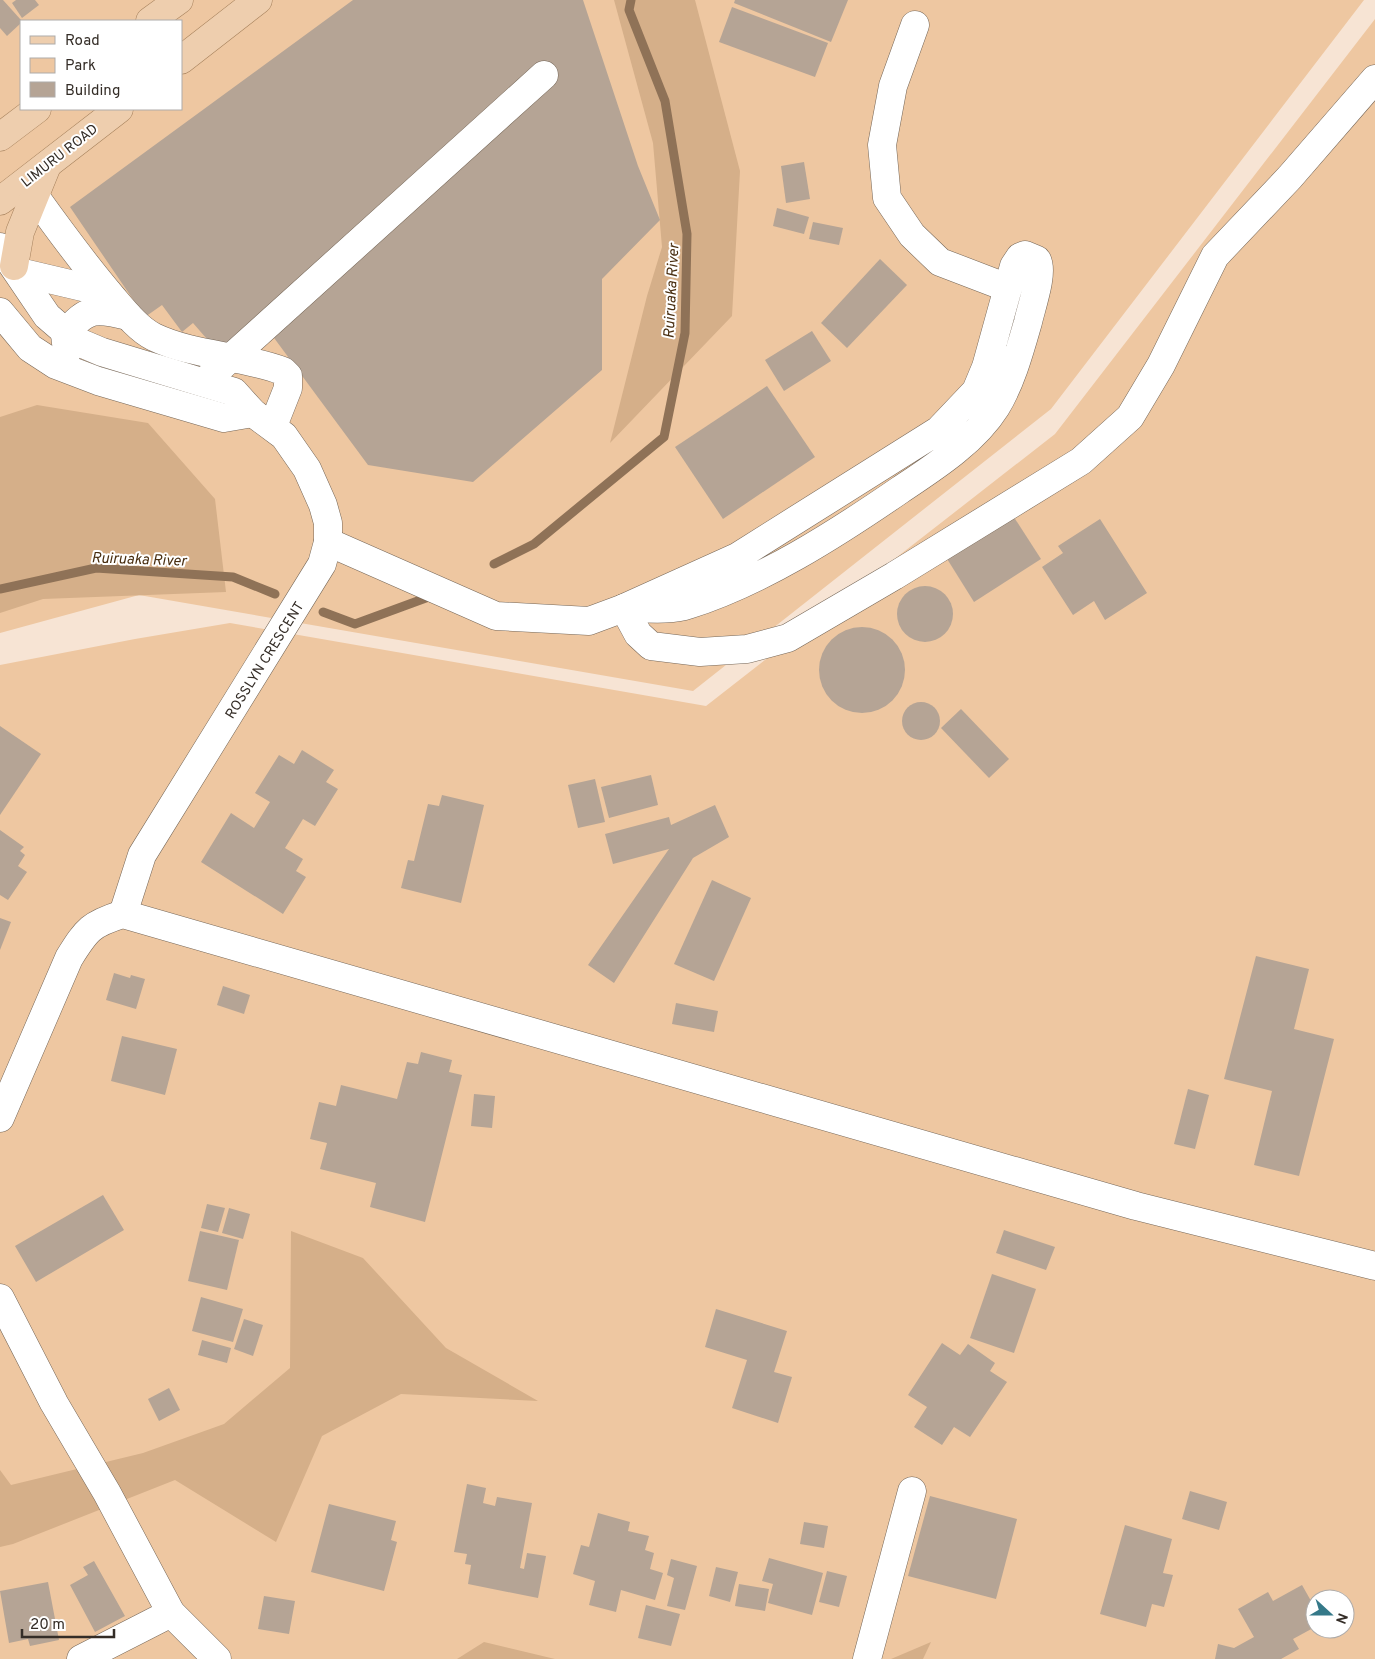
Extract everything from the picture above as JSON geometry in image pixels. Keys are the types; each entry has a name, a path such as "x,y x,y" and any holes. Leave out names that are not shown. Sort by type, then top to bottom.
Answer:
{"main road":[{"path":"151,20 179,0"},
{"path":"182,59 258,0"},
{"path":"0,137 36,110"},
{"name":"LIMURU ROAD","path":"0,201 118,110"},
{"path":"11,262 34,194 48,164"}],"street":[{"path":"915,25 893,86 882,145 887,198 912,235 940,262 1008,288"},
{"path":"204,382 544,76"},
{"path":"624,608 638,634 651,646 700,652 746,649 788,638 894,576 1081,461 1130,417 1161,365 1215,256 1290,177 1375,79"},
{"path":"0,312 30,348 43,358 98,381 224,418 263,420 288,388 288,376 282,371 184,347 153,336 128,316 108,293 77,255 34,194"},
{"path":"328,542 496,616 589,621 624,608 737,557 939,430 976,391 986,367 1014,266 1020,256 1034,257 1040,265 1031,310 1008,380 996,407 978,429 934,467 859,518 767,572 686,606 624,608"},
{"path":"11,262 40,275 108,293"},
{"name":"ROSSLYN CRESCENT","path":"11,262 47,316 65,334 102,352 234,392 263,420 284,436 307,469 326,514 328,542 322,564 142,855 123,914"},
{"path":"69,370 65,334 79,317 90,312 105,310 128,316"},
{"path":"0,1118 69,958 81,939 97,922 123,914 1136,1206 1375,1266"},
{"path":"0,1298 54,1403 107,1493 172,1612 216,1659"},
{"path":"867,1659 912,1491"},
{"path":"80,1659 172,1612"}],"green space":[{"path":"0,0 1364,0 1051,409 693,691 139,595 0,633"},
{"path":"1375,19 1375,1659 0,1659 0,665 230,623 706,706 1055,434"}],"shaded area":[{"path":"614,0 695,0 740,171 732,316 610,443 647,296 662,247 653,143"},
{"path":"37,405 148,423 215,499 226,592 43,599 0,613 0,417"},
{"path":"291,1231 363,1258 446,1348 538,1401 401,1394 322,1436 276,1542 175,1480 13,1544 0,1547 0,1470 11,1485 143,1453 224,1424 290,1368"},
{"path":"484,1642 555,1659 457,1659"},
{"path":"931,1642 923,1659 891,1659"}],"building":[{"path":"0,0 3,0 21,20 20,24 7,36 0,28"},
{"path":"16,0 35,0 39,5 22,18 12,3"},
{"path":"353,0 583,0 638,166 660,220 602,279 602,370 473,482 368,465 263,323 220,354 193,323 182,332 162,305 145,317 70,207"},
{"path":"735,0 848,0 831,42 734,3"},
{"path":"732,7 828,43 815,77 719,42"},
{"path":"804,162 810,199 786,203 781,166"},
{"path":"777,208 809,217 804,234 773,226"},
{"path":"813,222 843,228 839,245 809,239"},
{"path":"880,259 907,285 847,348 821,323"},
{"path":"812,331 831,361 784,391 765,360"},
{"path":"767,386 815,457 723,519 675,447"},
{"path":"1010,511 1041,559 974,602 944,554"},
{"path":"1100,519 1147,593 1105,620 1094,601 1073,615 1042,567 1063,553 1058,546"},
{"path":"919,586 931,586 941,590 949,598 953,614 949,630 941,638 931,642 919,642 909,638 901,630 897,620 897,608 901,598 909,590"},
{"path":"862,627 878,630 886,634 898,646 902,654 905,670 902,686 898,694 886,706 878,710 862,713 846,710 838,706 826,694 822,686 819,670 822,654 826,646 838,634 846,630"},
{"path":"921,702 928,703 934,708 939,714 939,728 934,734 928,739 921,740 914,739 908,734 903,728 902,721 903,714 908,708 914,703"},
{"path":"961,709 1009,759 989,778 941,728"},
{"path":"0,726 41,754 0,815"},
{"path":"302,750 334,770 326,782 338,789 315,826 303,819 285,848 303,859 296,871 306,877 283,914 201,862 231,813 254,828 270,802 255,793 279,755 294,764"},
{"path":"651,775 658,805 609,818 601,787"},
{"path":"595,779 605,822 578,828 568,785"},
{"path":"442,795 484,805 461,903 401,888 408,860 414,861 428,804 439,806"},
{"path":"715,805 729,837 693,858 614,983 588,965 669,849 613,864 605,834 669,817 671,825"},
{"path":"0,830 24,847 20,851 25,855 18,866 27,872 8,900 0,895"},
{"path":"712,880 751,898 714,981 674,964"},
{"path":"0,918 11,922 0,950"},
{"path":"1256,956 1309,969 1294,1029 1334,1039 1299,1176 1254,1165 1272,1091 1224,1079"},
{"path":"114,973 130,978 131,975 145,979 136,1009 106,1000"},
{"path":"223,986 250,995 244,1014 217,1005"},
{"path":"676,1003 718,1011 714,1032 672,1024"},
{"path":"122,1036 177,1049 165,1095 111,1081"},
{"path":"421,1052 452,1060 449,1072 462,1075 425,1222 370,1207 376,1183 320,1169 327,1143 310,1139 319,1102 336,1106 341,1085 397,1099 407,1062 418,1064"},
{"path":"1188,1089 1209,1095 1195,1149 1174,1144"},
{"path":"474,1094 495,1096 492,1128 471,1126"},
{"path":"103,1195 124,1230 36,1282 15,1246"},
{"path":"207,1204 225,1208 218,1232 201,1228"},
{"path":"229,1208 250,1214 243,1239 222,1233"},
{"path":"1004,1230 1055,1247 1046,1270 996,1253"},
{"path":"200,1231 239,1240 227,1290 188,1281"},
{"path":"992,1274 1036,1289 1014,1353 970,1338"},
{"path":"201,1297 243,1309 233,1342 192,1331"},
{"path":"716,1309 787,1331 774,1372 792,1377 778,1423 732,1408 747,1360 705,1347"},
{"path":"244,1319 263,1325 253,1356 234,1349"},
{"path":"202,1340 231,1348 227,1363 198,1355"},
{"path":"942,1343 960,1355 968,1344 995,1363 990,1371 1007,1382 970,1437 954,1427 942,1445 914,1427 927,1407 908,1395"},
{"path":"169,1388 180,1410 159,1421 148,1399"},
{"path":"467,1484 486,1488 483,1503 495,1506 497,1497 532,1503 520,1568 524,1569 527,1553 546,1556 538,1598 468,1584 471,1565 465,1564 467,1554 454,1552"},
{"path":"1190,1491 1227,1502 1219,1530 1182,1519"},
{"path":"930,1496 1017,1519 996,1599 908,1576"},
{"path":"329,1504 396,1521 391,1540 397,1542 384,1591 311,1572"},
{"path":"598,1513 630,1522 628,1531 649,1536 645,1550 654,1553 650,1569 663,1573 655,1600 621,1590 616,1612 589,1605 595,1581 573,1574 581,1545 589,1547"},
{"path":"804,1522 828,1526 824,1548 800,1544"},
{"path":"1125,1525 1172,1539 1163,1573 1173,1575 1164,1607 1152,1604 1146,1627 1100,1614"},
{"path":"769,1558 823,1573 812,1615 768,1603 773,1584 762,1581"},
{"path":"671,1559 697,1566 685,1610 667,1606 674,1578 667,1575"},
{"path":"94,1561 125,1616 95,1632 70,1585 88,1575 83,1567"},
{"path":"716,1567 738,1572 730,1602 709,1596"},
{"path":"827,1571 847,1576 839,1607 819,1602"},
{"path":"48,1582 59,1640 30,1646 28,1639 9,1643 0,1591"},
{"path":"739,1584 769,1589 765,1611 735,1606"},
{"path":"1302,1585 1305,1590 1305,1632 1293,1639 1299,1649 1281,1659 1215,1659 1218,1644 1234,1648 1254,1637 1238,1609 1268,1592 1273,1601"},
{"path":"264,1596 295,1601 289,1634 258,1629"},
{"path":"646,1605 680,1614 671,1646 638,1638"}],"waterway":[{"name":"Ruiruaka River","path":"494,564 534,544 664,437 685,333 687,234 665,101 629,10 631,0"},
{"name":"Ruiruaka River","path":"0,589 96,568 233,577 275,594"},
{"name":"Ruiruaka River","path":"323,612 355,624 434,595"}]}
